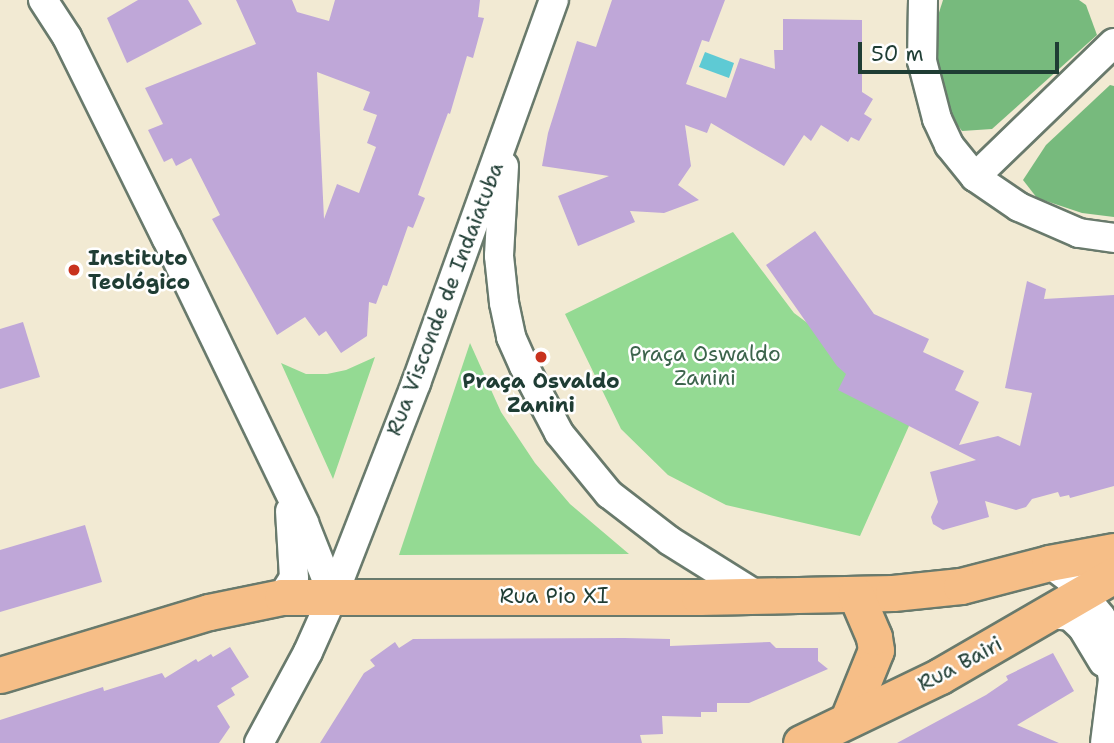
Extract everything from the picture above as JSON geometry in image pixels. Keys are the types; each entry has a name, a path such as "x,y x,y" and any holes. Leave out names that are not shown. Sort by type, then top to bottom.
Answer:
{"main road":[{"name":"Rua Pio XI","path":"0,675 209,612 282,597 856,595 961,586 1049,563 1114,551"},
{"name":"Rua Bairi","path":"801,743 940,676 1114,575"},
{"path":"848,719 876,650 874,637 856,595"}],"street":[{"path":"43,0 66,37 112,127 304,523 333,596"},
{"name":"Rua Visconde de Indaiatuba","path":"259,743 308,652 333,596 505,141 554,0"},
{"path":"923,0 922,61 937,119 949,145 975,177 1019,207 1079,233 1114,237"},
{"path":"975,177 1114,43"},
{"path":"505,141 499,256 504,303 511,337 559,433 609,494 670,541 758,596"},
{"path":"282,597 293,578 288,491"},
{"path":"1049,563 1084,593 1101,617 1113,679 1105,743"},
{"path":"1049,614 1070,616 1082,627 1113,679"}],"green space":[{"path":"943,0 1079,0 1086,5 1097,35 992,129 962,131 946,110 937,65 936,22"},
{"path":"1110,85 1114,86 1114,217 1082,213 1037,198 1023,180 1046,145"},
{"name":"Praça Oswaldo Zanini","path":"733,232 794,313 864,365 925,390 860,536 726,505 668,475 621,429 565,314"},
{"path":"470,343 501,412 535,463 570,504 629,554 399,555"},
{"path":"375,357 333,479 281,363 306,374 327,374 346,370"}],"water":[{"path":"705,52 734,63 729,78 699,67"}],"building":[{"path":"138,0 188,0 202,24 127,63 107,18"},
{"path":"236,0 292,0 297,12 329,21 335,0 480,0 478,17 484,18 473,58 467,56 450,114 448,113 418,195 425,198 413,228 408,226 387,286 383,285 376,304 369,302 367,336 341,353 326,331 319,336 305,317 277,335 212,219 220,215 191,158 176,166 172,158 164,162 148,130 163,124 145,88 256,44","holes":["317,72 370,92 363,110 377,115 367,143 376,147 359,193 337,184 324,219"]},
{"path":"612,0 725,0 709,42 702,40 686,84 726,98 740,58 775,69 774,50 783,50 783,19 862,20 862,92 873,99 864,114 872,119 859,141 851,137 848,142 821,125 811,141 804,135 784,166 711,123 707,133 685,125 691,166 678,185 699,200 664,213 630,211 635,222 578,246 558,196 609,176 542,166 548,133 577,41 596,47"},
{"path":"815,231 874,314 929,339 923,352 964,371 955,390 979,402 959,445 998,436 1020,446 1032,393 1005,388 1027,281 1046,289 1044,299 1114,295 1114,486 1070,498 1069,495 1060,497 1058,492 1032,499 1026,507 1016,510 985,501 989,517 943,530 933,524 931,517 938,502 930,472 976,460 838,390 846,374 837,366 766,265"},
{"path":"23,322 40,377 0,389 0,329"},
{"path":"85,525 102,582 0,612 0,550"},
{"path":"413,639 670,639 670,646 770,642 776,648 818,648 818,661 828,669 749,703 717,703 717,712 701,712 701,717 662,716 663,734 640,735 642,743 320,743 364,673 375,666 370,660 395,642 399,648"},
{"path":"230,647 249,677 231,688 235,695 217,706 230,727 219,743 0,743 0,720 103,687 104,691 162,673 165,678 196,659 198,662 211,654 213,657"},
{"path":"1053,653 1074,691 1017,725 1059,743 897,743 986,695 1008,680 1006,676"}],"place":[{"name":"Instituto Teológico","path":"74,270"},
{"name":"Praça Osvaldo Zanini","path":"541,357"}]}
